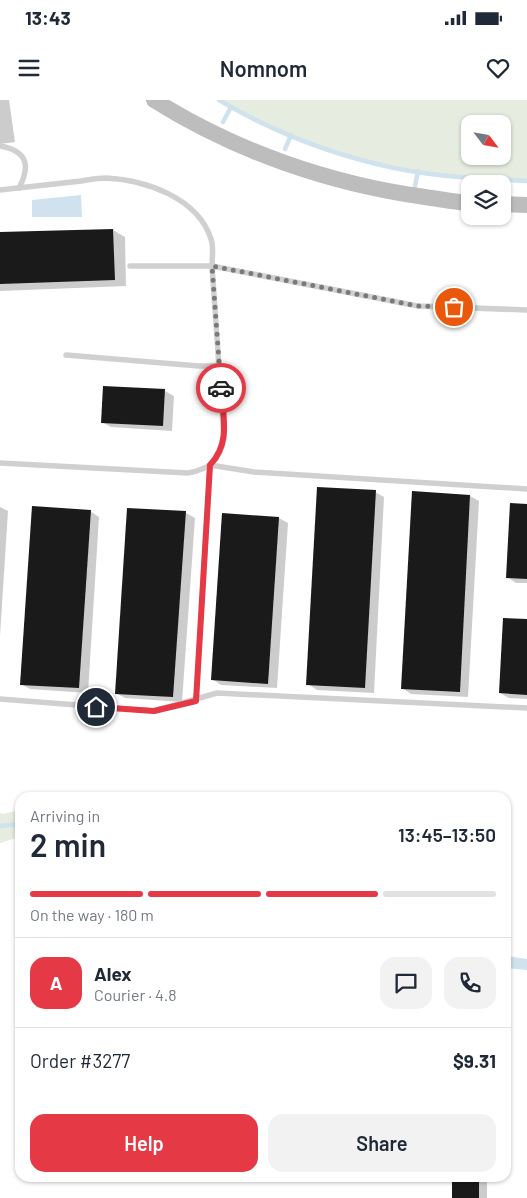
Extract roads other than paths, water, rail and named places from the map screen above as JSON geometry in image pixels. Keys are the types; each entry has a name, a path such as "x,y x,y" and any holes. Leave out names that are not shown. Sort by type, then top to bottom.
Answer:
{"main road":[{"path":"154,100 220,136 281,161 341,181 394,193 461,202"},
{"path":"511,204 527,205"}],"lane":[{"path":"0,146 18,152 24,158 26,174 19,188"},
{"path":"0,190 104,178 130,180 179,200 195,211 206,226 212,242 224,439 222,450 210,465 199,471 188,473 0,463"},
{"path":"130,266 212,266 418,306 527,310"},
{"path":"66,355 220,366"},
{"path":"210,465 254,472 527,488"},
{"path":"196,701 210,465"},
{"path":"0,699 154,711 196,701 217,693 527,708"}],"water":[{"path":"81,195 82,217 32,217 32,200"},
{"path":"511,957 527,959 527,970 511,968"}],"waterway":[{"path":"219,100 282,132 326,149 371,163 443,176 527,181"},
{"path":"223,122 231,107"},
{"path":"285,149 291,135"},
{"path":"415,186 418,171"},
{"path":"0,826 15,824"}]}
